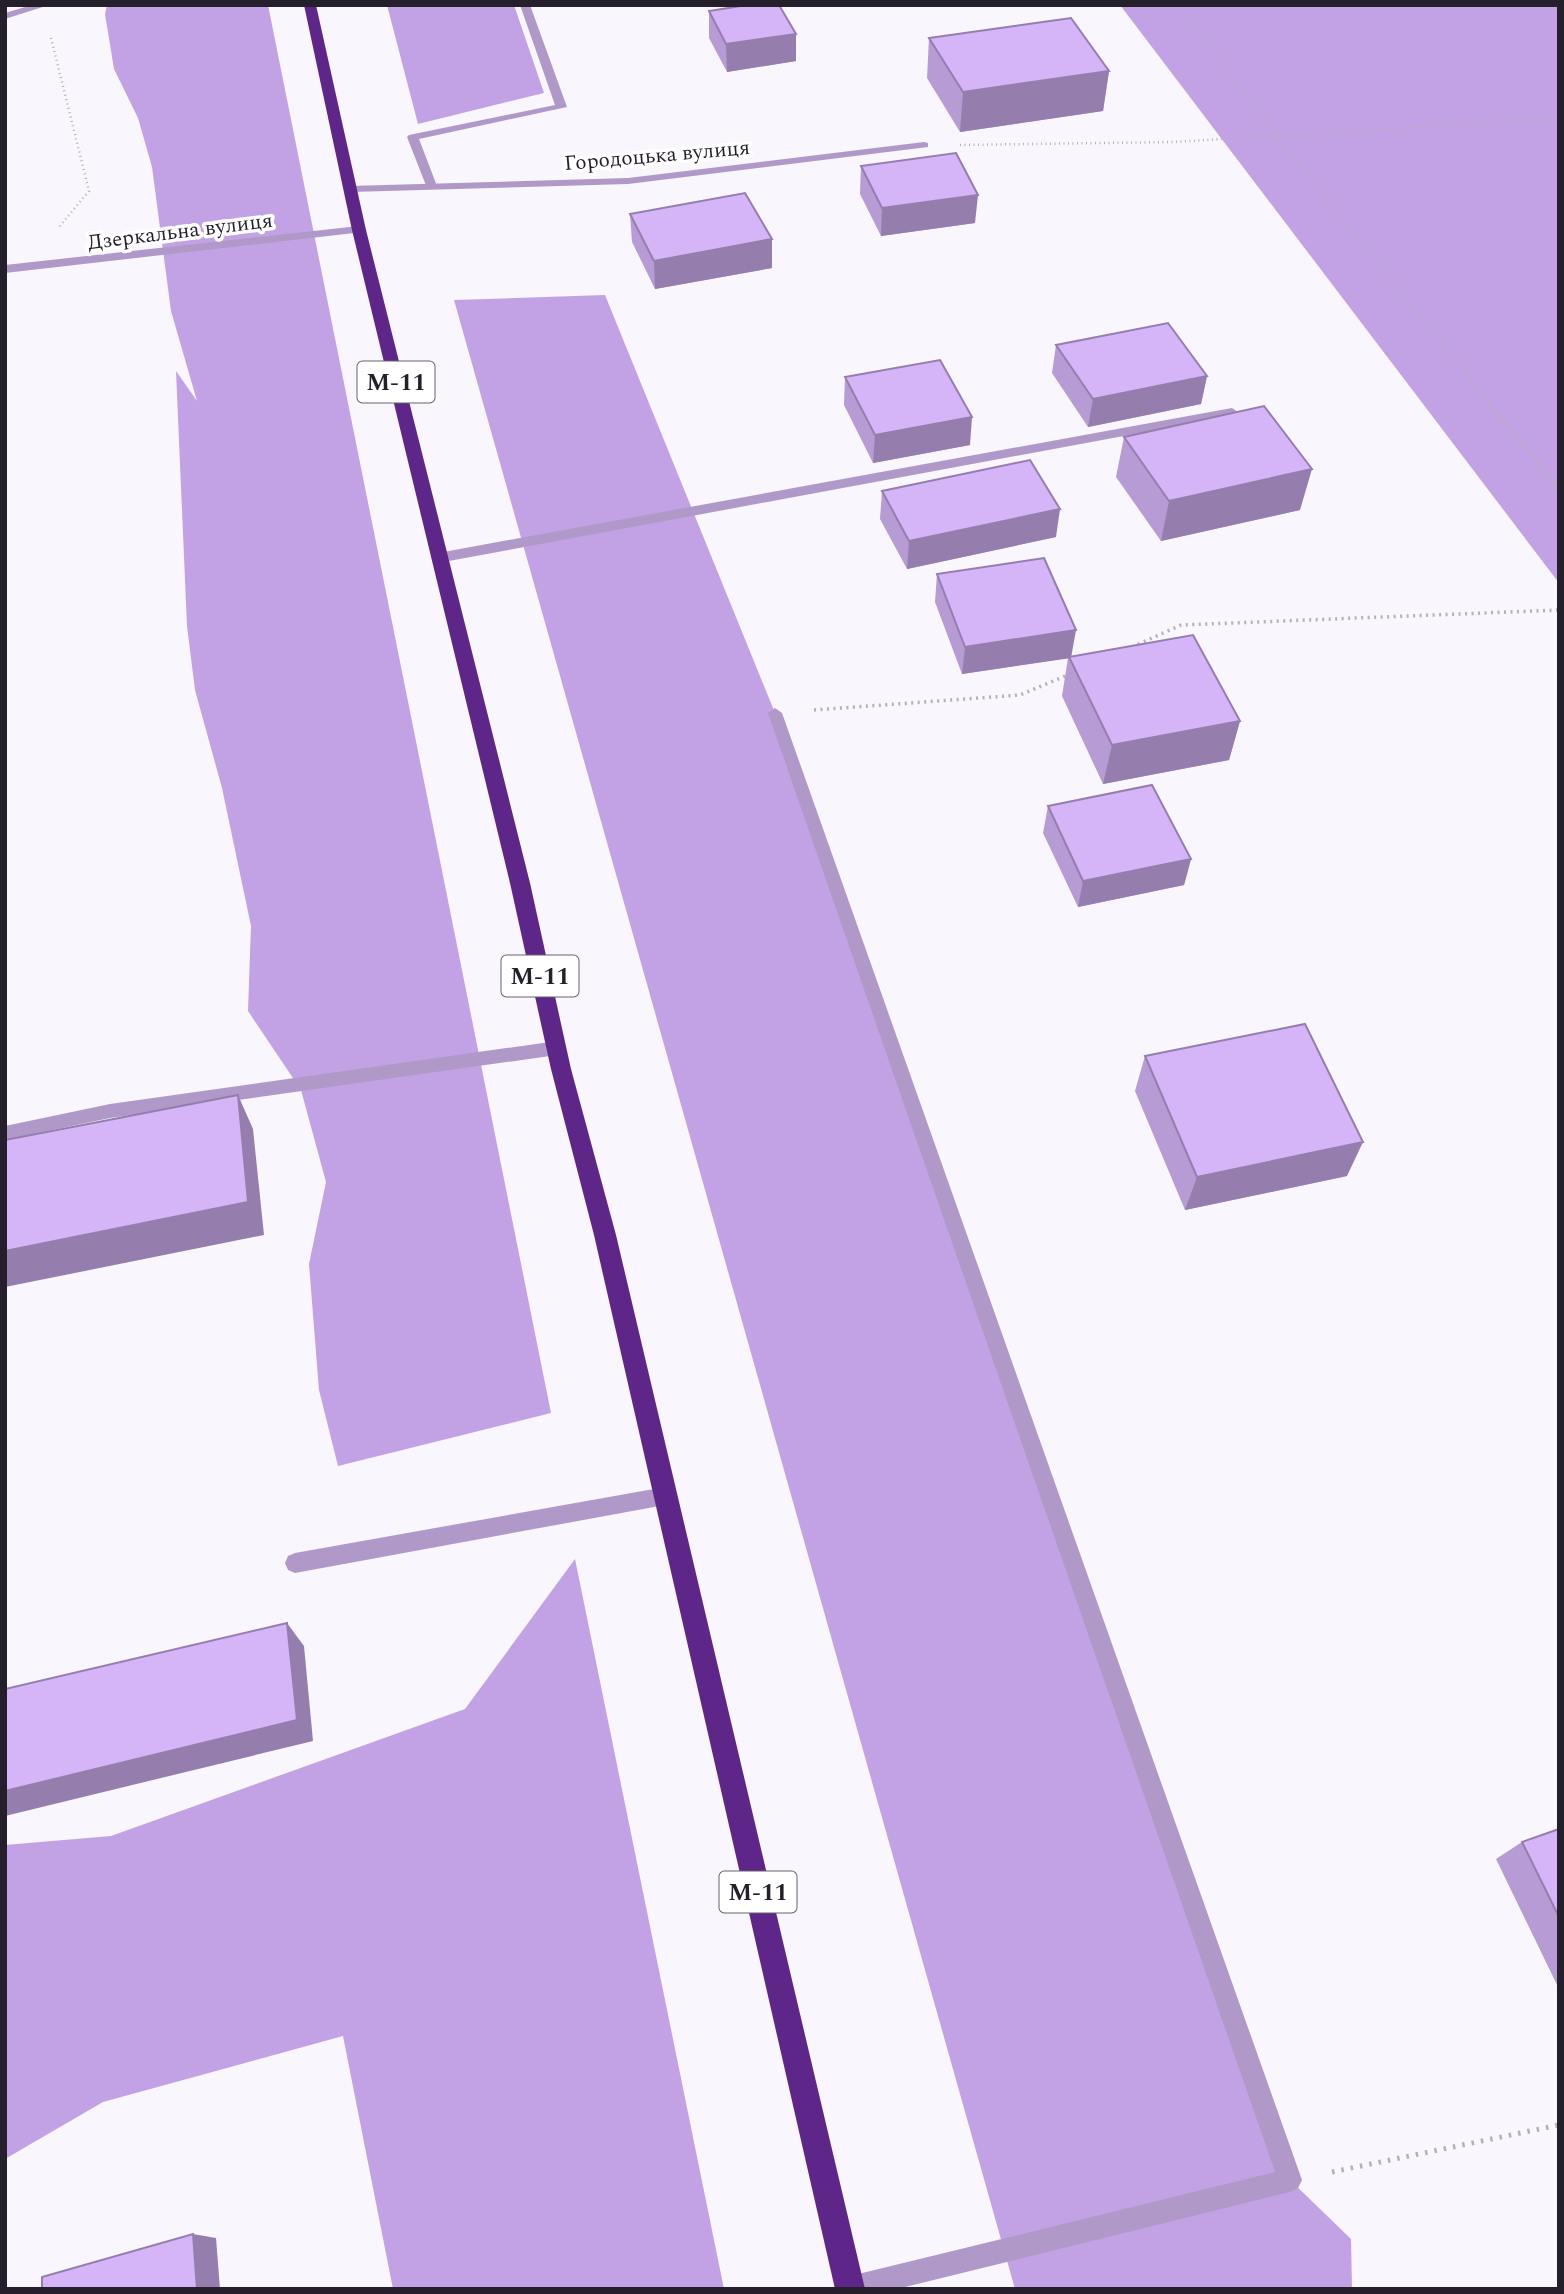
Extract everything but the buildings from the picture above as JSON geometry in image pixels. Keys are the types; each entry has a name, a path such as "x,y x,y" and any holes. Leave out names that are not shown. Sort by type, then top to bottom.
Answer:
{"highway":[{"name":"М-11","path":"310,5 359,230 605,1235 850,2289"}],"street":[{"path":"431,186 413,137 561,107 525,5"},
{"path":"5,16 44,6"},
{"name":"Городоцька вулиця","path":"350,189 628,181 924,145"},
{"name":"Дзеркальна вулиця","path":"5,269 359,230"},
{"path":"438,558 1232,412"},
{"path":"775,713 1290,2180 850,2289"},
{"path":"5,1133 110,1111 558,1048"},
{"path":"295,1563 665,1496"}],"path":[{"path":"1185,5 1190,20 1277,136 1559,490"},
{"path":"25,267 89,191 44,6"},
{"path":"924,145 1172,142 1559,119"},
{"path":"1119,652 1181,625 1559,610"},
{"path":"775,713 1020,695 1082,668"},
{"path":"1290,2180 1559,2124"}],"shaded area":[{"path":"107,5 268,5 551,1413 338,1466 319,1390 309,1264 326,1182 301,1090 248,1011 251,926 222,788 195,690 187,626 176,371 197,401 171,311 152,167 138,118 114,69 105,14"},
{"path":"387,5 514,5 544,93 418,124"},
{"path":"1120,5 1559,5 1559,583"},
{"path":"605,295 775,713 1290,2180 1351,2239 1352,2289 1015,2289 454,300"},
{"path":"575,1559 724,2289 393,2289 343,2036 103,2102 5,2159 5,1845 111,1836 465,1709"}]}
